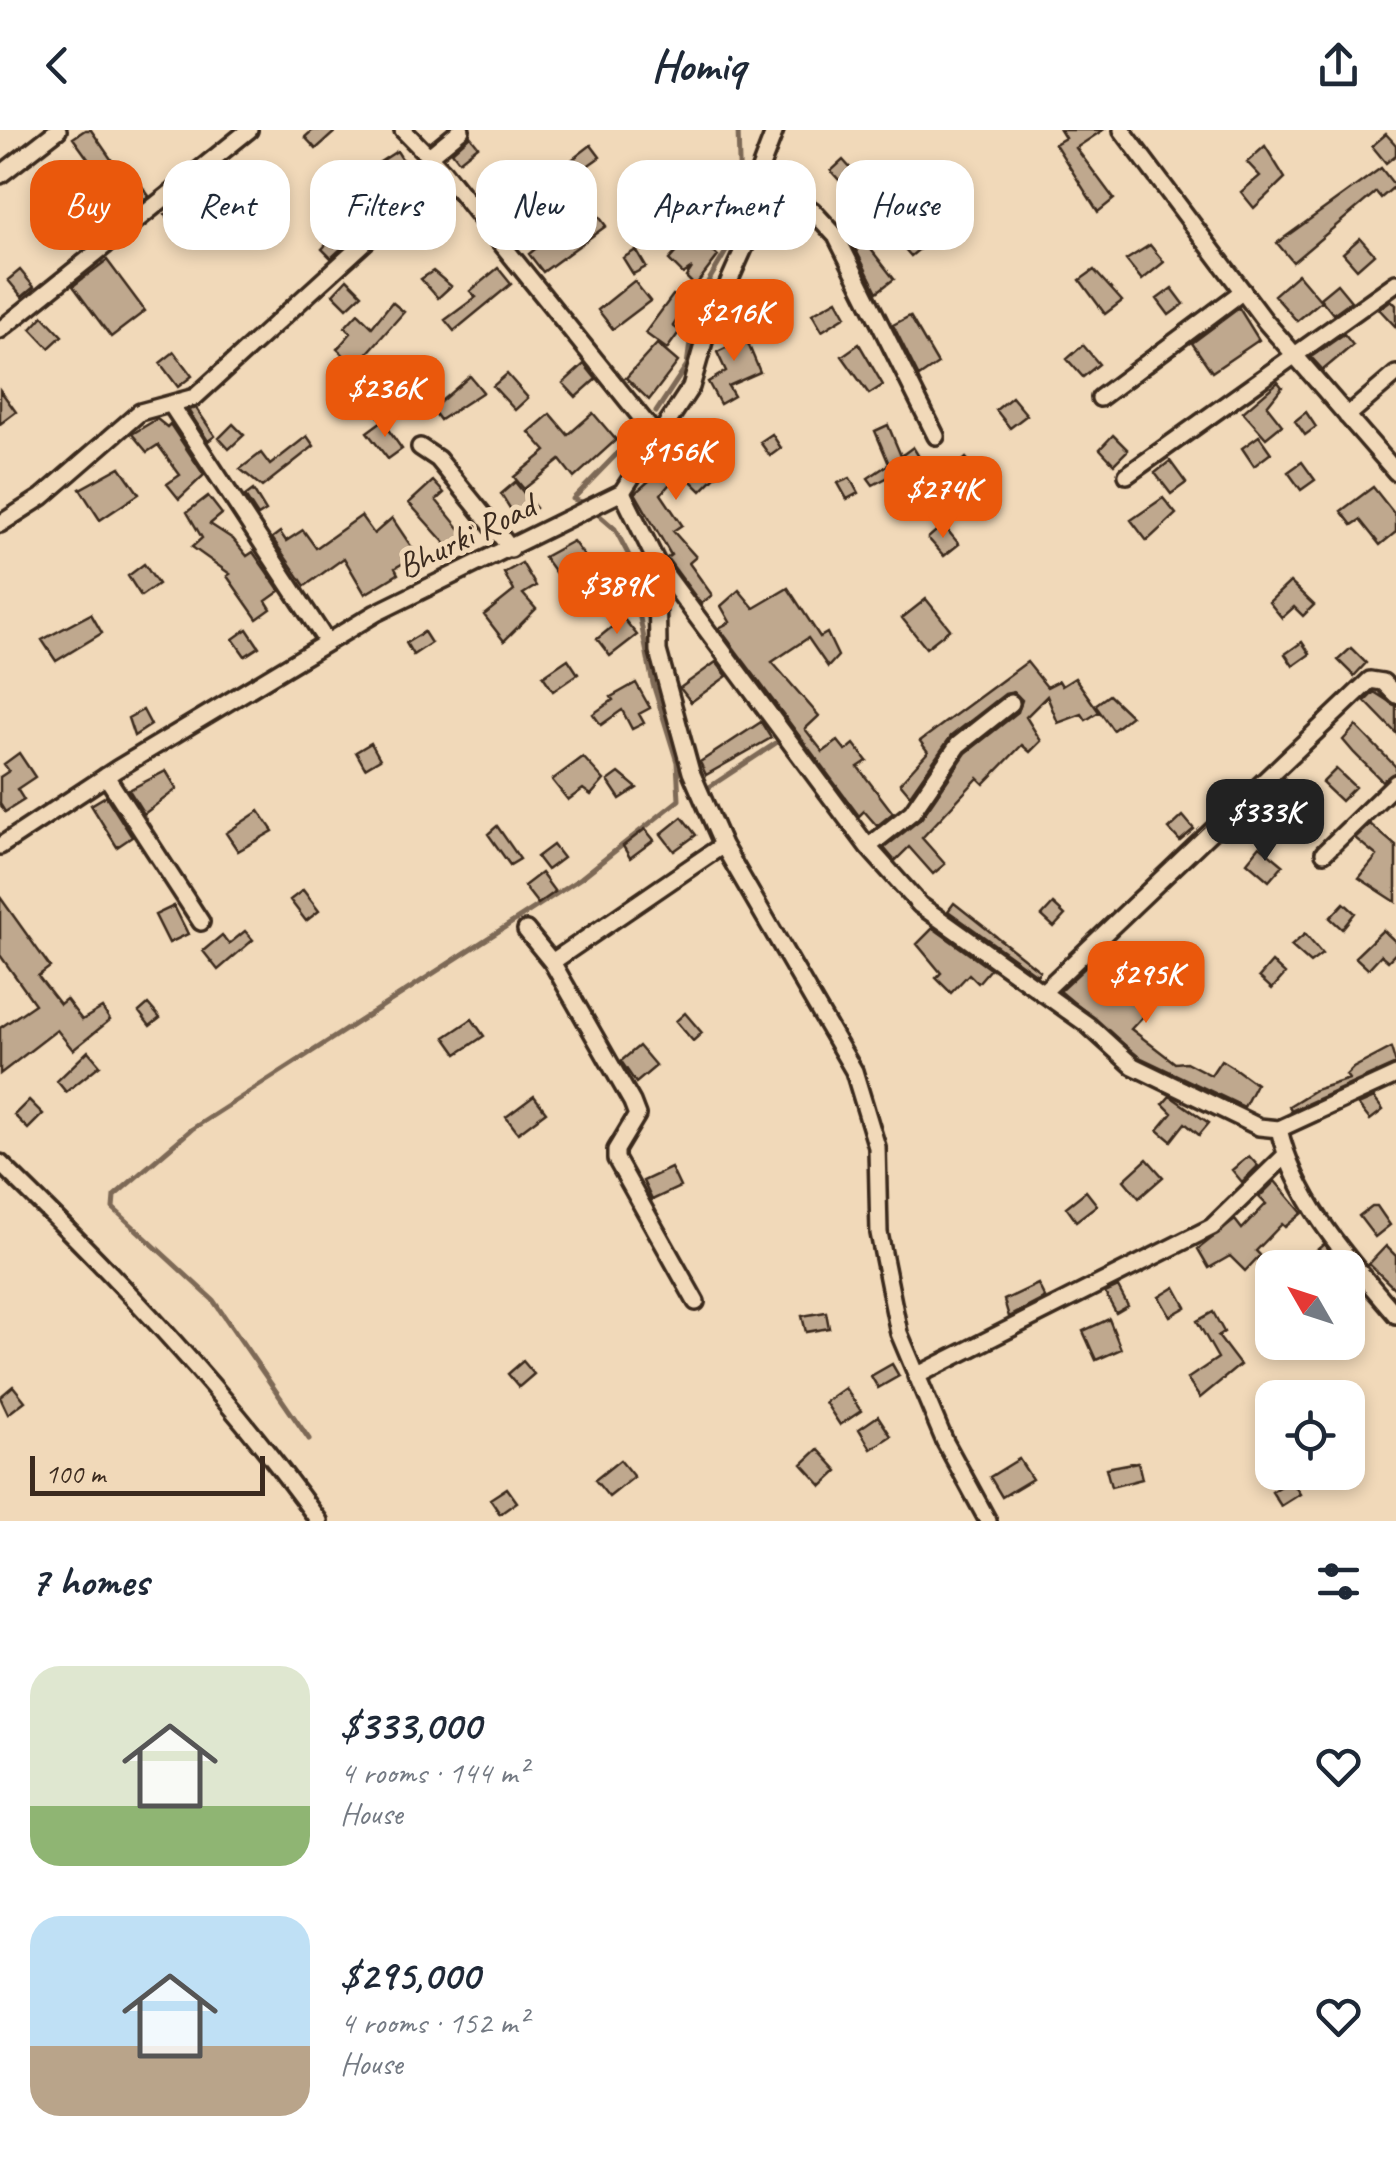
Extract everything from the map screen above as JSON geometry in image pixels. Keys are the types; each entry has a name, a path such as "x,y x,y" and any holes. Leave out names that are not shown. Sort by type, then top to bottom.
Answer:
{"street":[{"path":"0,175 58,130"},
{"path":"0,330 249,130"},
{"path":"403,130 431,160"},
{"path":"428,157 461,130"},
{"name":"Bhurki Road","path":"764,160 775,130"},
{"path":"1122,130 1243,291 1396,472"},
{"path":"456,187 658,437"},
{"path":"816,214 836,236 936,436"},
{"path":"0,524 42,497 140,412 195,397 356,250"},
{"name":"Bhurki Road","path":"0,846 106,776 376,613 614,496 691,387 707,331 743,250"},
{"path":"1127,475 1396,283"},
{"path":"1100,398 1243,291"},
{"path":"1347,416 1396,374"},
{"path":"172,406 327,642"},
{"path":"420,447 438,459 511,549"},
{"path":"614,496 657,563 868,847 920,905 1088,1025 1133,1066 1259,1127 1279,1129 1396,1075"},
{"path":"657,563 658,651 691,772 723,845 854,1072 878,1147 879,1232 899,1334 988,1521"},
{"path":"1042,994 1370,680 1384,682 1396,694"},
{"path":"868,847 912,812 958,745 1011,704"},
{"path":"106,776 201,922"},
{"path":"1324,853 1396,783"},
{"path":"552,962 723,845"},
{"path":"526,930 552,962 632,1102 637,1116 616,1150 616,1159 696,1302"},
{"path":"1279,1129 1285,1156 1308,1205 1396,1315"},
{"path":"916,1376 1212,1228 1285,1156"},
{"path":"0,1163 82,1244 217,1392 319,1521"}],"building":[{"path":"91,130 112,160 89,160 73,138"},
{"path":"313,130 337,130 316,149 305,137"},
{"path":"1060,130 1103,130 1076,148 1114,199 1098,212 1055,144 1065,138"},
{"path":"1386,134 1396,145 1396,155 1386,163 1372,146"},
{"path":"470,136 478,146 459,161 452,152"},
{"path":"591,145 600,157 596,160 572,160"},
{"path":"1265,146 1285,178 1254,208 1241,192 1260,176 1247,162"},
{"path":"397,151 403,160 383,160"},
{"path":"1381,168 1395,186 1381,198 1376,192 1293,262 1277,243"},
{"path":"597,214 606,226 597,233"},
{"path":"1360,238 1374,254 1357,269 1343,253"},
{"path":"1150,245 1164,262 1142,280 1126,260"},
{"path":"323,250 340,250 331,258"},
{"path":"534,250 573,250 543,272 529,254"},
{"path":"636,250 646,267 633,274 623,258"},
{"path":"678,250 712,250 718,256 695,286 686,277 692,268 683,274 669,260"},
{"path":"856,250 871,250 894,279 877,292"},
{"path":"107,260 145,311 111,337 73,286"},
{"path":"498,268 511,284 454,331 445,320 476,297 470,291"},
{"path":"20,270 34,287 22,297 8,280"},
{"path":"1094,270 1122,301 1105,314 1080,280"},
{"path":"433,271 451,286 438,298 421,279"},
{"path":"1298,274 1321,301 1297,321 1274,295"},
{"path":"347,279 362,294 347,308 333,294"},
{"path":"634,281 650,301 613,329 598,310"},
{"path":"1337,284 1351,301 1333,314 1320,298"},
{"path":"1172,288 1184,304 1169,315 1157,299"},
{"path":"673,295 689,302 673,326 680,331 667,349 645,333"},
{"path":"837,300 846,316 822,331 812,314"},
{"path":"1391,300 1396,305 1396,327 1379,309"},
{"path":"392,302 404,312 356,366 337,349 351,333 345,327 358,313 372,327"},
{"path":"1239,308 1259,340 1212,372 1192,343"},
{"path":"43,316 62,336 49,348 31,329"},
{"path":"910,316 938,364 919,377 893,325"},
{"path":"739,322 760,372 728,386 734,396 720,404 708,382 726,371 717,352 732,345 726,331"},
{"path":"1344,334 1353,345 1323,370 1311,357"},
{"path":"657,344 678,362 649,400 626,378"},
{"path":"859,344 883,385 869,394 842,356"},
{"path":"1083,345 1099,364 1083,377 1067,359"},
{"path":"174,352 192,376 178,387 160,363"},
{"path":"584,364 596,379 576,397 563,383"},
{"path":"507,374 528,398 515,410 493,386"},
{"path":"470,376 483,392 440,420 432,409"},
{"path":"1278,382 1282,387 1267,406 1282,425 1266,438 1243,412"},
{"path":"376,383 394,406 380,418 361,394"},
{"path":"0,390 16,412 0,424"},
{"path":"1012,397 1027,415 1010,428 996,410"},
{"path":"196,408 215,436 208,441 188,410"},
{"path":"1306,412 1316,427 1305,435 1295,421"},
{"path":"593,413 616,440 574,478 560,460 524,489 514,477 546,451 529,432 550,414 568,435"},
{"path":"157,419 167,427 170,424 204,475 179,499 167,484 180,475 158,445 147,452 132,434"},
{"path":"382,421 402,449 388,459 367,432"},
{"path":"233,424 244,435 229,449 219,438"},
{"path":"888,425 901,456 913,447 921,460 873,485 868,478 889,464 875,431"},
{"path":"679,429 719,473 701,491 681,471 661,494 682,525 673,531 696,557 689,563 712,595 701,604 667,558 671,555 635,493 649,481 645,477"},
{"path":"772,434 781,448 770,456 760,442"},
{"path":"1113,435 1128,450 1114,464 1100,449"},
{"path":"307,436 314,446 262,487 240,469 261,453 270,465"},
{"path":"1259,436 1271,453 1254,466 1242,448"},
{"path":"966,458 980,474 958,494 944,478"},
{"path":"1170,461 1186,483 1171,494 1155,473"},
{"path":"1302,462 1315,480 1301,490 1288,472"},
{"path":"120,467 139,494 100,520 80,489"},
{"path":"850,478 858,493 847,499 838,483"},
{"path":"433,481 444,493 436,500 468,539 453,552 409,503"},
{"path":"515,482 536,508 518,521 501,494"},
{"path":"1373,487 1396,516 1396,532 1380,545 1360,520 1352,525 1341,511"},
{"path":"253,490 266,511 258,516 245,496"},
{"path":"208,496 222,514 210,524 233,539 247,556 253,552 280,591 266,601 271,609 257,619 227,576 230,574 192,547 202,538 187,512"},
{"path":"1163,498 1176,514 1147,541 1131,520"},
{"path":"361,516 374,534 392,518 417,555 395,568 398,574 365,594 344,558 305,586 272,538 280,532 286,541 303,530 316,548"},
{"path":"943,525 959,544 944,556 928,538"},
{"path":"573,541 588,561 576,570 585,582 570,593 544,557"},
{"path":"522,563 536,586 523,594 536,609 504,641 484,615 514,591 504,573"},
{"path":"144,564 158,584 141,596 128,576"},
{"path":"1290,582 1314,605 1303,616 1294,607 1282,618 1269,602"},
{"path":"788,588 820,637 827,633 838,656 828,667 808,638 772,662 819,716 805,729 823,752 838,741 846,751 854,744 867,761 858,767 893,813 877,826 864,811 859,816 719,628 730,622 721,606 739,590 754,608"},
{"path":"926,599 950,629 926,648 902,618"},
{"path":"91,614 102,633 56,661 42,640"},
{"path":"623,618 637,635 610,656 597,639"},
{"path":"247,629 259,647 245,656 233,639"},
{"path":"424,632 431,643 413,655 406,643"},
{"path":"1302,642 1310,654 1293,666 1285,654"},
{"path":"1351,648 1366,663 1354,676 1338,660"},
{"path":"568,659 578,674 553,691 543,676"},
{"path":"716,662 727,676 691,702 680,688"},
{"path":"1027,662 1047,687 1059,681 1062,686 1075,678 1099,712 1086,720 1082,714 1058,723 1047,696 1026,717 1041,741 1030,752 1022,745 984,784 978,778 922,838 945,864 933,874 909,847 895,861 884,848 921,819 966,753 1018,712 1022,700 1014,692 1005,694 951,736 910,795 900,783 928,752 920,741"},
{"path":"636,683 650,708 639,714 644,723 632,729 622,710 601,725 593,714 613,700 611,697"},
{"path":"1374,692 1396,706 1396,733 1365,701"},
{"path":"1109,695 1131,716 1113,730 1095,705"},
{"path":"143,710 151,725 134,736 128,718"},
{"path":"761,722 771,738 706,775 700,762"},
{"path":"1356,726 1396,767 1396,772 1382,781 1354,753 1343,740"},
{"path":"371,743 380,759 365,768 356,752"},
{"path":"19,753 35,777 17,789 24,800 5,812 0,804 0,777 9,771 4,764"},
{"path":"583,757 604,780 591,795 583,789 568,800 552,780"},
{"path":"1336,769 1355,787 1341,801 1322,783"},
{"path":"166,771 177,789 144,814 129,790"},
{"path":"619,773 637,788 620,799 608,781"},
{"path":"1284,778 1303,795 1290,810 1270,791"},
{"path":"106,796 132,837 117,847 91,805"},
{"path":"259,811 273,831 238,851 226,833"},
{"path":"1183,816 1194,829 1180,841 1169,829"},
{"path":"682,817 696,835 674,851 661,834"},
{"path":"1370,824 1396,846 1396,902 1359,878 1377,856 1355,838"},
{"path":"497,826 520,859 510,865 488,834"},
{"path":"645,829 654,840 630,858 623,846"},
{"path":"553,845 563,858 547,870 537,857"},
{"path":"1260,846 1283,865 1269,881 1247,862"},
{"path":"541,873 555,892 538,904 524,886"},
{"path":"303,890 319,911 306,921 290,900"},
{"path":"0,897 50,967 38,976 60,1004 66,999 82,1020 102,1008 110,1020 73,1050 57,1030 0,1074 0,1028 35,1004 0,955"},
{"path":"954,903 1040,971 1037,975 948,911"},
{"path":"1344,903 1355,913 1342,929 1330,918"},
{"path":"1053,904 1065,915 1054,927 1042,916"},
{"path":"174,906 188,934 169,943 155,915"},
{"path":"933,928 990,969 978,983 969,974 951,993 936,978 941,973 917,944"},
{"path":"1383,930 1396,942 1396,953 1388,961 1381,955 1368,969 1355,957"},
{"path":"245,931 253,940 218,970 203,951 222,935 229,944"},
{"path":"1305,934 1322,954 1310,963 1291,946"},
{"path":"1092,961 1127,988 1133,979 1142,986 1157,967 1175,982 1131,1029 1175,1063 1186,1062 1211,1075 1221,1060 1234,1068 1256,1084 1244,1107 1139,1057 1060,991"},
{"path":"1272,962 1285,974 1272,989 1259,977"},
{"path":"148,1004 160,1018 150,1026 139,1012"},
{"path":"685,1013 702,1033 693,1041 676,1021"},
{"path":"472,1019 484,1036 457,1054 445,1037"},
{"path":"639,1046 656,1066 636,1083 621,1061"},
{"path":"1391,1048 1396,1064 1291,1111 1289,1106 1315,1090 1349,1079 1346,1075 1353,1068"},
{"path":"88,1051 100,1065 66,1092 57,1081"},
{"path":"534,1096 546,1112 518,1133 506,1117"},
{"path":"1170,1096 1209,1123 1199,1135 1185,1123 1171,1141 1158,1130 1172,1113 1163,1104"},
{"path":"1374,1098 1383,1110 1370,1120 1358,1105"},
{"path":"29,1100 43,1114 28,1129 14,1115"},
{"path":"1249,1156 1258,1166 1242,1182 1232,1170"},
{"path":"1147,1159 1163,1177 1139,1198 1124,1180"},
{"path":"671,1168 680,1187 652,1200 643,1181"},
{"path":"1275,1181 1302,1213 1285,1227 1282,1224 1255,1250 1255,1260 1245,1271 1230,1256 1209,1268 1198,1249 1235,1220 1242,1229 1266,1204 1259,1197"},
{"path":"1086,1191 1097,1205 1076,1221 1066,1207"},
{"path":"1377,1206 1390,1225 1375,1237 1359,1216"},
{"path":"1386,1246 1396,1256 1396,1290 1369,1264"},
{"path":"1038,1284 1045,1298 1009,1317 1004,1300"},
{"path":"1118,1287 1128,1306 1116,1313 1105,1293"},
{"path":"1175,1287 1186,1307 1170,1316 1159,1297"},
{"path":"826,1312 829,1328 806,1332 802,1316"},
{"path":"1213,1312 1224,1332 1218,1336 1240,1365 1200,1398 1187,1379 1218,1358 1197,1321"},
{"path":"1109,1319 1121,1349 1096,1360 1083,1331"},
{"path":"523,1361 534,1374 519,1387 508,1374"},
{"path":"892,1364 899,1376 878,1388 871,1376"},
{"path":"13,1386 25,1401 8,1414 0,1397"},
{"path":"845,1388 861,1411 840,1425 825,1402"},
{"path":"878,1416 891,1436 871,1449 859,1429"},
{"path":"818,1449 838,1471 822,1486 802,1464"},
{"path":"1019,1459 1032,1479 1002,1497 990,1477"},
{"path":"620,1460 634,1477 609,1497 595,1480"},
{"path":"1138,1462 1142,1479 1111,1487 1106,1468"},
{"path":"507,1488 517,1502 500,1514 490,1499"},
{"path":"1297,1490 1300,1494 1281,1506 1272,1492"}],"waterway":[{"path":"705,287 741,226 738,130"},
{"path":"656,412 687,365 691,335"},
{"path":"309,1439 213,1300 113,1208 114,1196 192,1129 581,878 679,800 677,762 653,684 640,618 637,571 615,529 585,503 573,499 643,427"},
{"path":"705,790 779,741"}]}
